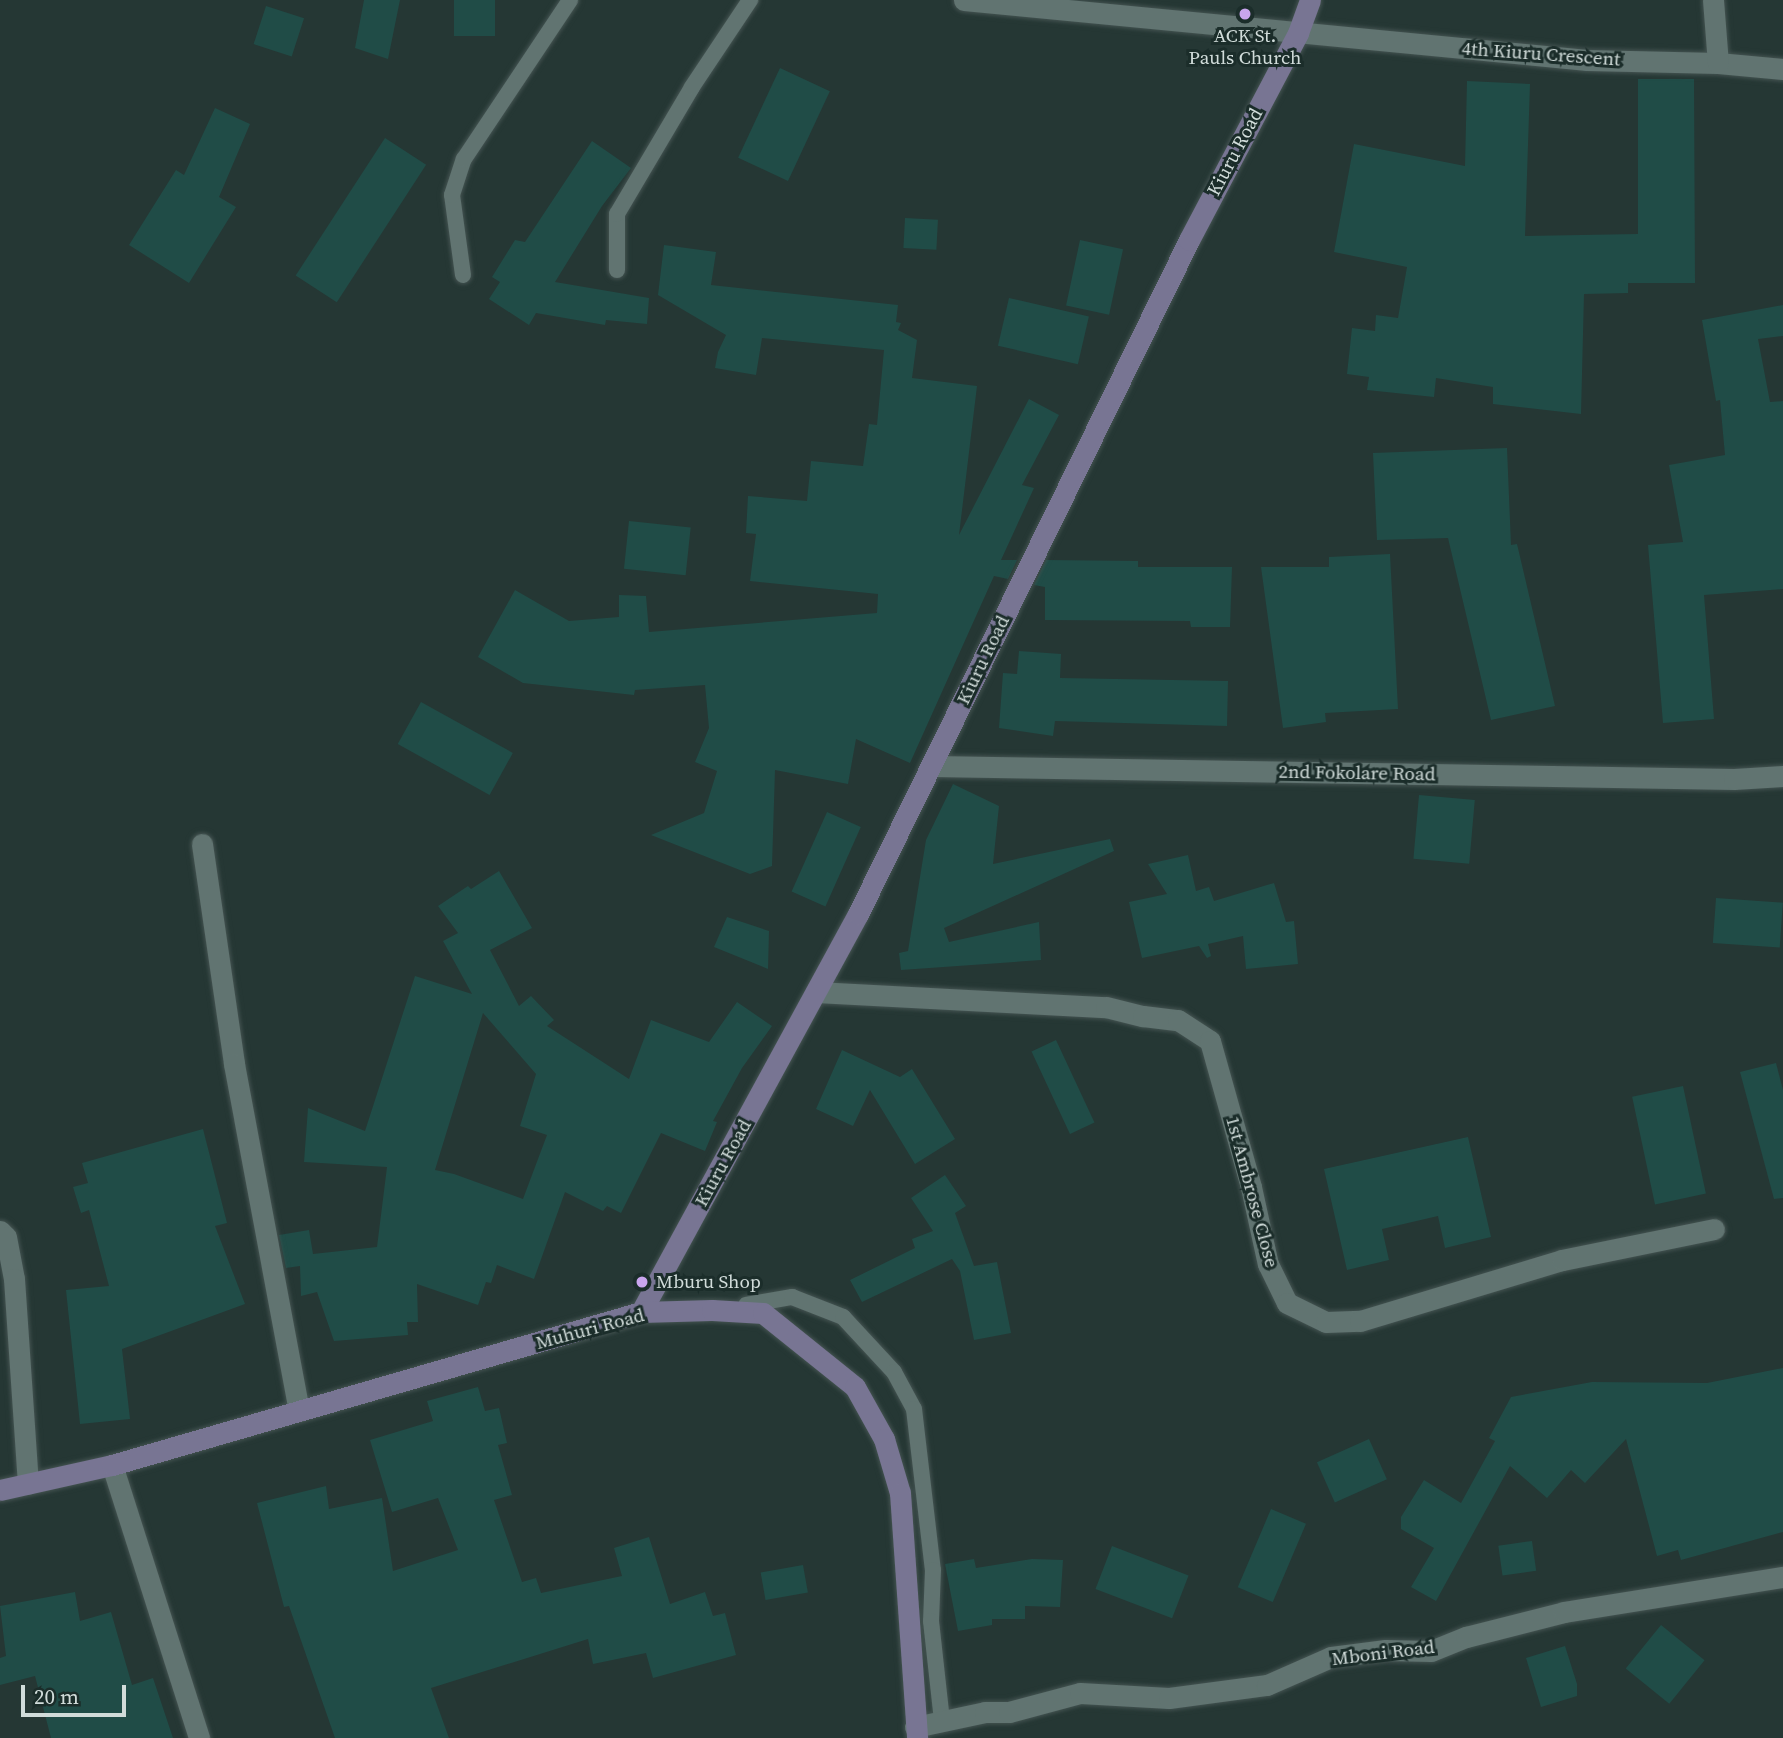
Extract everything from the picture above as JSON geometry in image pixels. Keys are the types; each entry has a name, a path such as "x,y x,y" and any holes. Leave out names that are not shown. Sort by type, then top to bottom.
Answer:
{"street":[{"name":"4th Kiuru Crescent","path":"964,0 1587,60 1718,63 1783,69"},
{"name":"Kiuru Road","path":"641,1312 816,992 932,766 1189,240 1298,33 1310,0"},
{"path":"1713,0 1718,63"},
{"name":"2nd Fokolare Road","path":"932,766 1734,779 1783,776"},
{"path":"202,844 234,1064 299,1411"},
{"name":"1st Ambrose Close","path":"816,992 1106,1007 1143,1016 1178,1020 1210,1041 1251,1187 1268,1264 1287,1303 1326,1322 1360,1321 1562,1260 1714,1229"},
{"path":"0,1231 5,1237 14,1279 28,1484"},
{"name":"Muhuri Road","path":"0,1490 113,1465 641,1312 712,1310 762,1313 855,1387 884,1438 900,1493 916,1732"},
{"path":"113,1465 199,1738"},
{"name":"Mboni Road","path":"916,1732 942,1721 985,1712 1009,1712 1080,1693 1169,1698 1267,1685 1331,1657 1385,1650 1431,1651 1466,1637 1564,1612 1783,1577"}],"lane":[{"path":"463,275 452,195 464,159 570,0"},
{"path":"617,270 617,214 692,87 750,0"},
{"path":"712,1310 792,1297 843,1317 894,1373 914,1409 933,1570 931,1621 942,1721"}],"building":[{"path":"364,0 400,0 388,59 355,48"},
{"path":"454,0 495,0 495,36 454,36"},
{"path":"266,6 304,18 292,56 254,44"},
{"path":"780,68 830,91 788,181 738,158"},
{"path":"1638,79 1694,79 1695,283 1628,283 1628,293 1584,294 1581,414 1493,404 1493,387 1436,378 1434,397 1367,390 1369,377 1347,374 1352,328 1375,331 1376,315 1398,318 1407,267 1334,252 1354,144 1465,166 1467,81 1530,84 1525,236 1638,234"},
{"path":"215,108 250,124 219,197 236,207 189,283 129,245 176,170 184,175"},
{"path":"385,138 426,165 337,302 296,276"},
{"path":"592,141 631,168 602,206 555,282 649,298 647,324 606,320 605,325 536,313 529,325 489,299 500,282 492,277 515,240 525,242"},
{"path":"905,218 938,220 936,250 903,248"},
{"path":"1080,240 1123,249 1109,315 1066,306"},
{"path":"664,245 716,252 711,285 898,305 896,322 901,323 898,330 917,340 912,378 977,386 959,535 1029,399 1059,415 1022,485 1034,488 1001,560 1017,560 1008,579 994,576 910,763 856,739 848,784 775,770 772,866 750,874 651,835 704,813 717,771 695,762 709,728 705,685 635,690 634,695 523,683 478,657 515,590 569,621 619,617 619,595 646,596 649,632 877,613 878,594 750,581 756,534 746,533 748,496 807,501 811,461 863,466 869,424 877,425 884,350 762,338 756,375 715,368 718,352 726,335 658,295"},
{"path":"1009,298 1089,316 1078,364 998,346"},
{"path":"1783,305 1783,336 1758,339 1770,402 1783,401 1783,589 1704,595 1714,719 1663,723 1648,545 1683,542 1669,465 1725,455 1720,400 1716,401 1702,320"},
{"path":"1507,448 1511,545 1517,544 1555,706 1491,720 1448,538 1377,540 1373,453"},
{"path":"629,521 691,527 686,575 624,569"},
{"path":"1390,554 1398,709 1325,713 1326,722 1283,728 1261,567 1329,567 1329,557"},
{"path":"1046,560 1138,561 1138,567 1232,567 1230,627 1191,627 1190,621 1045,620 1045,587 1034,585"},
{"path":"1019,651 1061,654 1060,678 1228,681 1227,726 1055,721 1053,736 999,728 1003,673 1017,674"},
{"path":"421,702 513,753 490,795 398,744"},
{"path":"953,784 999,806 993,864 1110,839 1114,851 944,928 949,942 1039,922 1041,960 901,970 899,953 908,951 926,840"},
{"path":"1419,795 1475,800 1469,864 1413,859"},
{"path":"827,812 861,827 825,907 792,891"},
{"path":"1188,855 1196,891 1209,887 1214,901 1274,883 1286,922 1294,921 1298,964 1246,969 1243,936 1208,944 1211,956 1207,958 1199,946 1142,958 1129,902 1167,894 1148,864"},
{"path":"499,871 532,928 490,950 519,1006 531,996 554,1020 547,1026 629,1079 651,1020 709,1042 737,1002 772,1026 742,1068 713,1121 717,1122 705,1151 661,1133 621,1213 607,1206 603,1211 565,1192 534,1279 497,1265 491,1283 486,1282 478,1305 417,1284 418,1322 407,1322 408,1335 334,1341 317,1292 301,1296 300,1266 286,1268 279,1235 309,1230 313,1254 377,1247 387,1167 304,1162 308,1108 365,1131 415,976 472,994 443,941 458,933 438,906 468,886 471,889","holes":["483,1013 536,1074 520,1126 547,1135 523,1199 454,1174 435,1170"]},
{"path":"1716,898 1783,903 1780,948 1713,943"},
{"path":"727,917 769,931 768,969 714,947"},
{"path":"1056,1040 1094,1122 1070,1134 1032,1051"},
{"path":"842,1050 900,1077 912,1069 955,1139 915,1164 870,1090 853,1126 816,1109"},
{"path":"1776,1063 1783,1090 1783,1198 1774,1199 1740,1072"},
{"path":"1683,1086 1706,1194 1655,1204 1632,1097"},
{"path":"203,1129 227,1223 215,1226 245,1304 122,1349 130,1419 80,1424 66,1290 109,1286 89,1210 81,1213 73,1187 88,1183 82,1163"},
{"path":"1468,1137 1491,1237 1445,1248 1438,1216 1382,1229 1389,1260 1347,1270 1324,1169"},
{"path":"945,1175 966,1206 955,1213 974,1266 997,1262 1011,1333 974,1340 960,1271 952,1259 862,1302 850,1280 915,1248 912,1239 933,1231 911,1198"},
{"path":"1783,1368 1783,1532 1681,1560 1678,1550 1657,1556 1626,1439 1585,1483 1571,1470 1547,1498 1510,1466 1436,1601 1411,1587 1434,1548 1401,1529 1401,1517 1424,1480 1461,1503 1495,1441 1489,1438 1511,1397 1592,1382 1707,1383"},
{"path":"478,1387 485,1411 499,1408 507,1443 498,1445 512,1495 494,1500 522,1582 536,1578 541,1593 622,1576 614,1548 649,1537 670,1604 705,1592 713,1616 725,1613 736,1655 653,1678 646,1653 593,1664 588,1639 431,1688 449,1738 335,1738 289,1606 284,1607 257,1503 326,1486 329,1509 382,1498 393,1571 458,1550 438,1498 392,1512 370,1440 433,1421 427,1401"},
{"path":"1369,1439 1387,1479 1335,1502 1317,1462"},
{"path":"1271,1509 1306,1524 1273,1602 1238,1587"},
{"path":"1532,1541 1536,1571 1503,1575 1498,1546"},
{"path":"1112,1546 1189,1575 1172,1618 1096,1589"},
{"path":"974,1559 976,1568 1032,1559 1063,1560 1060,1607 1025,1606 1025,1619 992,1619 992,1625 958,1631 945,1564"},
{"path":"803,1565 808,1593 766,1600 761,1572"},
{"path":"75,1592 80,1621 111,1612 132,1685 153,1678 173,1738 51,1738 35,1676 0,1685 0,1658 6,1656 0,1606"},
{"path":"1661,1625 1705,1660 1669,1704 1626,1669"},
{"path":"1565,1646 1577,1684 1577,1696 1541,1707 1526,1658"}],"place":[{"name":"ACK St. Pauls Church","path":"1245,14"},
{"name":"Mburu Shop","path":"642,1282"}]}
